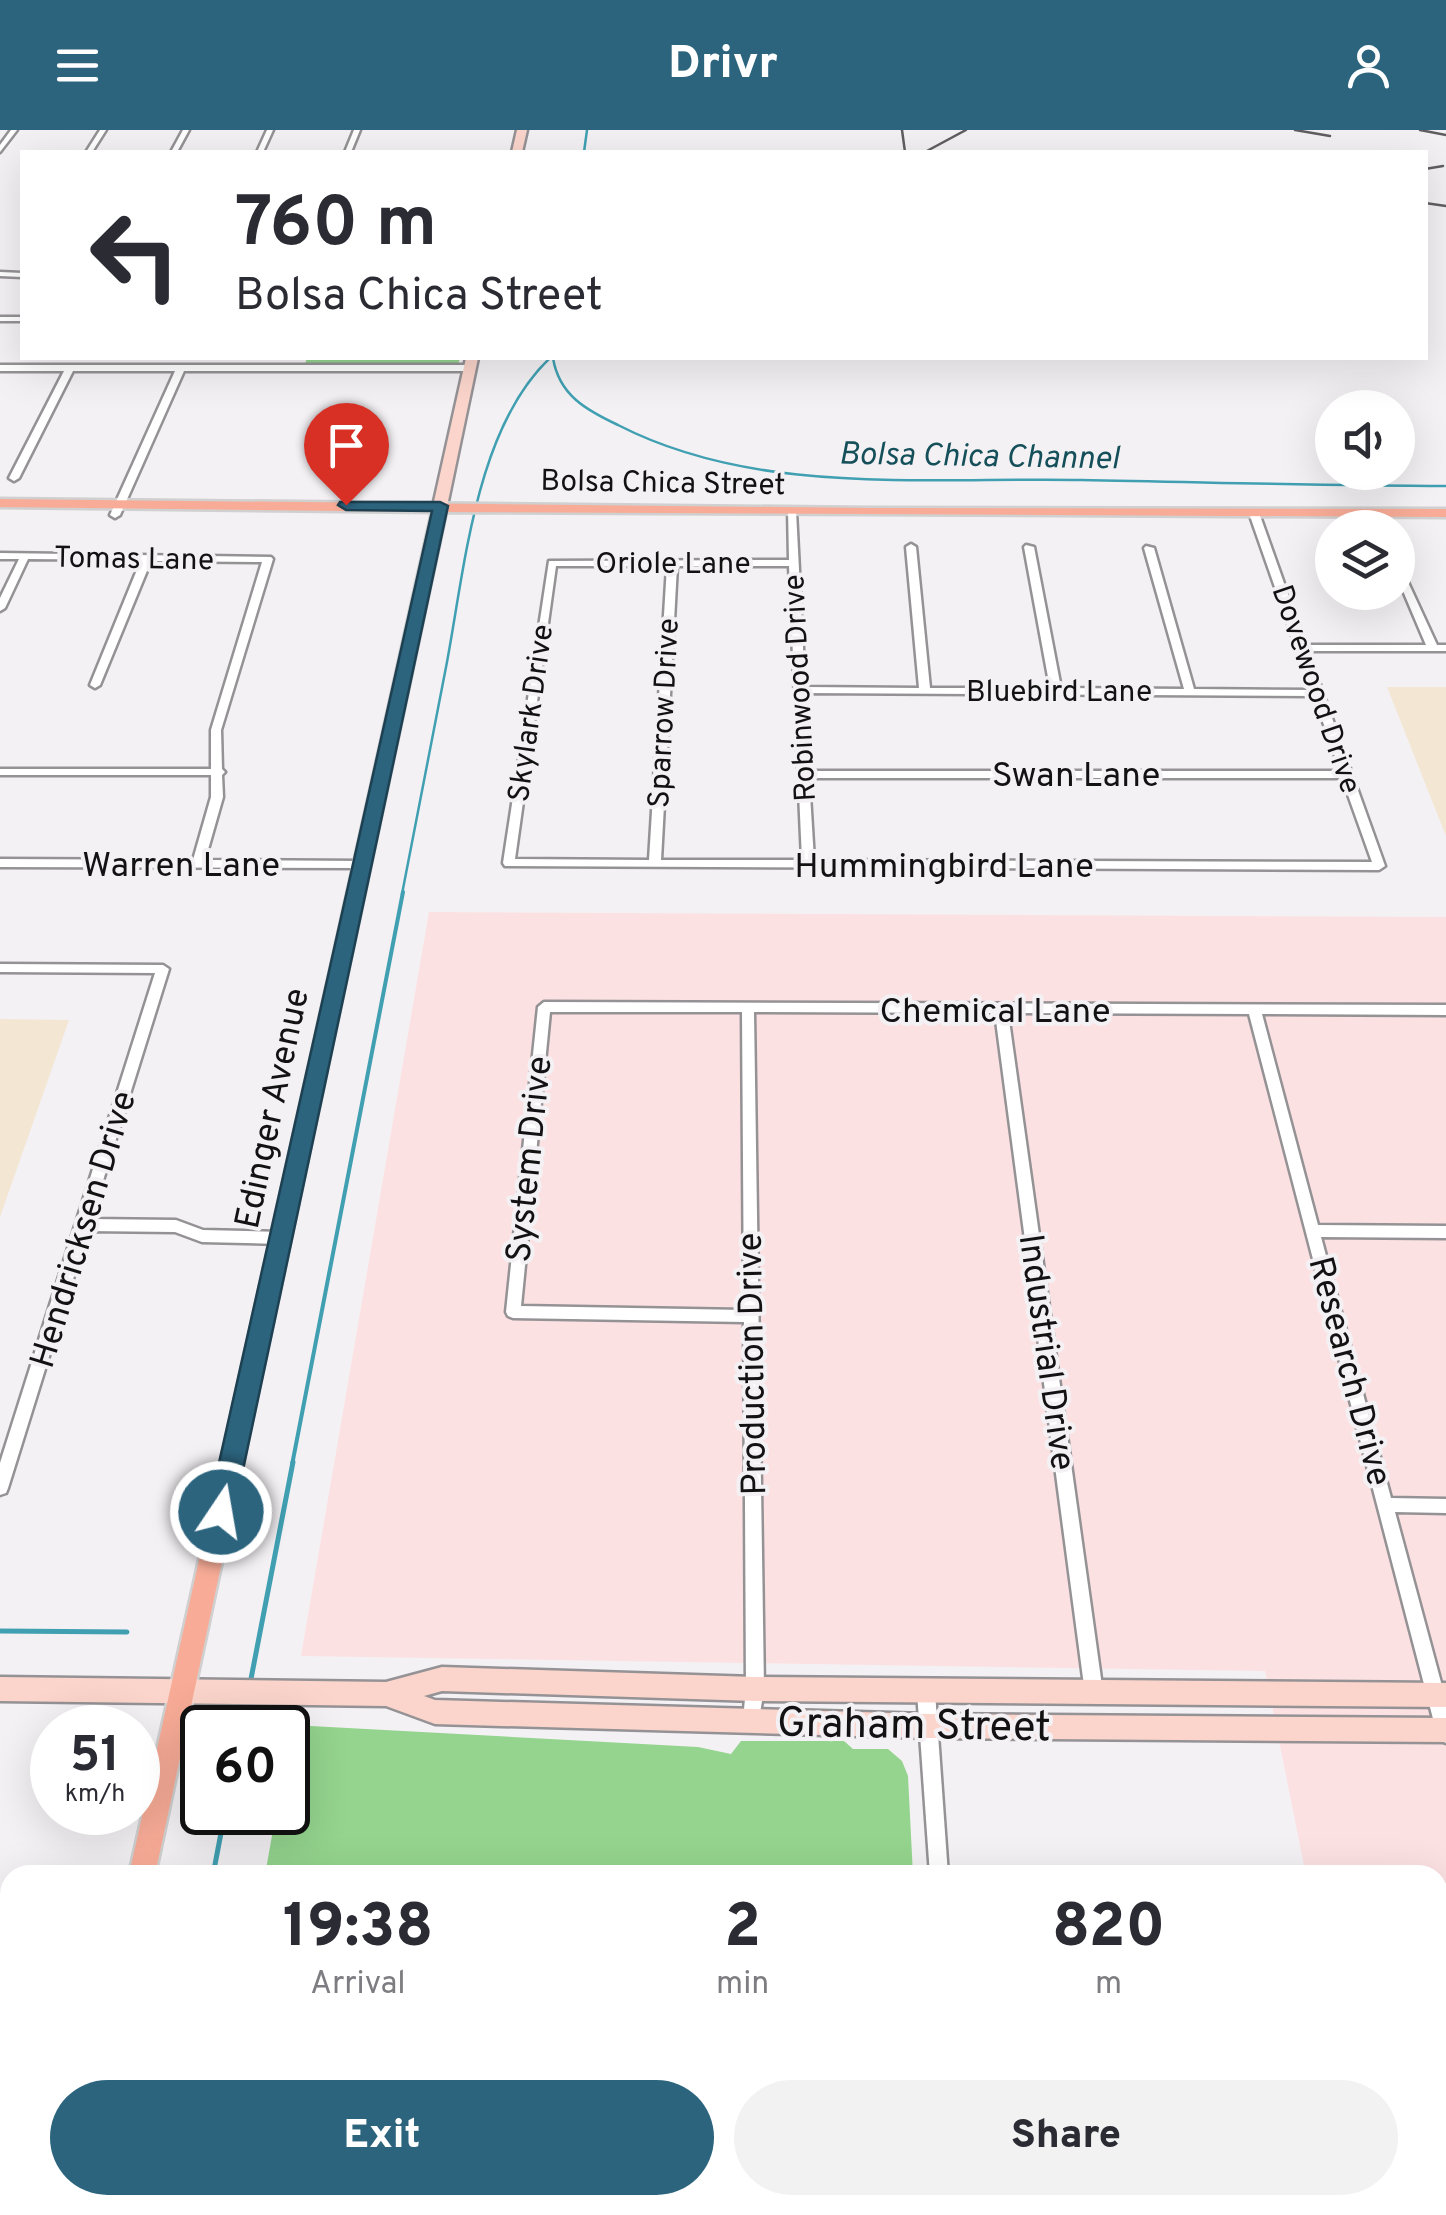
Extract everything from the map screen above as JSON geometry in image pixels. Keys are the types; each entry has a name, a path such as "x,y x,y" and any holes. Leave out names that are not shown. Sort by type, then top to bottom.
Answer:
{"main road":[{"name":"Bolsa Chica Street","path":"0,503 118,509 1256,519 1446,525"},
{"name":"Bolsa Chica Street","path":"0,515 118,509"},
{"name":"Edinger Avenue","path":"144,1865 439,512"},
{"name":"Bolsa Chica Street","path":"1256,519 1446,513"}],"street":[{"path":"0,150 14,130"},
{"path":"0,368 471,363"},
{"name":"Edinger Avenue","path":"439,512 471,363"},
{"path":"14,478 70,368"},
{"path":"118,509 180,368"},
{"name":"Robinwood Drive","path":"792,517 808,864"},
{"name":"Dovewood Drive","path":"1256,519 1379,866"},
{"path":"911,547 925,690"},
{"path":"1029,547 1056,691"},
{"path":"1148,548 1190,692"},
{"name":"Tomas Lane","path":"0,556 268,559 216,730 219,772"},
{"path":"0,608 25,556"},
{"path":"95,685 147,558"},
{"name":"Oriole Lane","path":"552,562 794,562"},
{"name":"Skylark Drive","path":"509,864 552,562"},
{"name":"Sparrow Drive","path":"655,864 672,562"},
{"path":"1415,608 1432,648"},
{"path":"1304,648 1446,648"},
{"name":"Bluebird Lane","path":"800,690 1319,692"},
{"path":"0,772 219,772 217,796 198,864"},
{"name":"Swan Lane","path":"804,774 1348,775"},
{"name":"Warren Lane","path":"0,863 362,865"},
{"name":"Hummingbird Lane","path":"509,864 1379,866"},
{"name":"Hendricksen Drive","path":"0,968 162,970 0,1488"},
{"name":"Chemical Lane","path":"544,1007 1446,1010"},
{"name":"System Drive","path":"544,1007 513,1312 750,1316"},
{"name":"Production Drive","path":"748,1009 755,1690 752,1718"},
{"name":"Research Drive","path":"1254,1009 1441,1695 1446,1731"},
{"name":"Industrial Drive","path":"1001,1010 1094,1694"},
{"path":"83,1225 176,1226 202,1236 281,1238"},
{"path":"1314,1232 1446,1232"},
{"path":"1387,1506 1446,1506"},
{"name":"Graham Street","path":"0,1689 386,1694 442,1679 755,1690 1441,1695"},
{"path":"926,1692 937,1865"},
{"name":"Graham Street","path":"386,1694 435,1712 752,1718 928,1726 1446,1731"}],"shaded area":[{"path":"1387,687 1446,687 1446,836"},
{"path":"429,912 1446,917 1446,1865 1304,1865 1265,1671 301,1656"},
{"path":"0,1019 69,1020 0,1217"}],"green space":[{"path":"306,360 459,360 458,365 305,364"},
{"path":"310,1726 698,1747 731,1754 741,1741 844,1741 853,1749 888,1749 902,1761 908,1776 912,1865 267,1865 272,1835 310,1835"}],"waterway":[{"name":"Bolsa Chica Channel","path":"584,150 587,130"},
{"path":"402,894 478,500 505,422 525,387 548,360"},
{"name":"Bolsa Chica Channel","path":"553,360 568,392 606,419 672,448 728,464 786,473 904,480 1446,486"},
{"path":"292,1465 403,892"},
{"path":"250,1684 293,1462"},
{"path":"0,1631 127,1632"},
{"path":"215,1865 221,1835"}],"railway":[{"path":"902,130 905,150"},
{"path":"929,150 966,130"},
{"path":"1295,130 1330,136"},
{"path":"1420,130 1446,135"},
{"path":"1428,168 1443,166"},
{"path":"1428,203 1446,206"}],"route":[{"path":"221,1512 440,506 346,505"}]}
